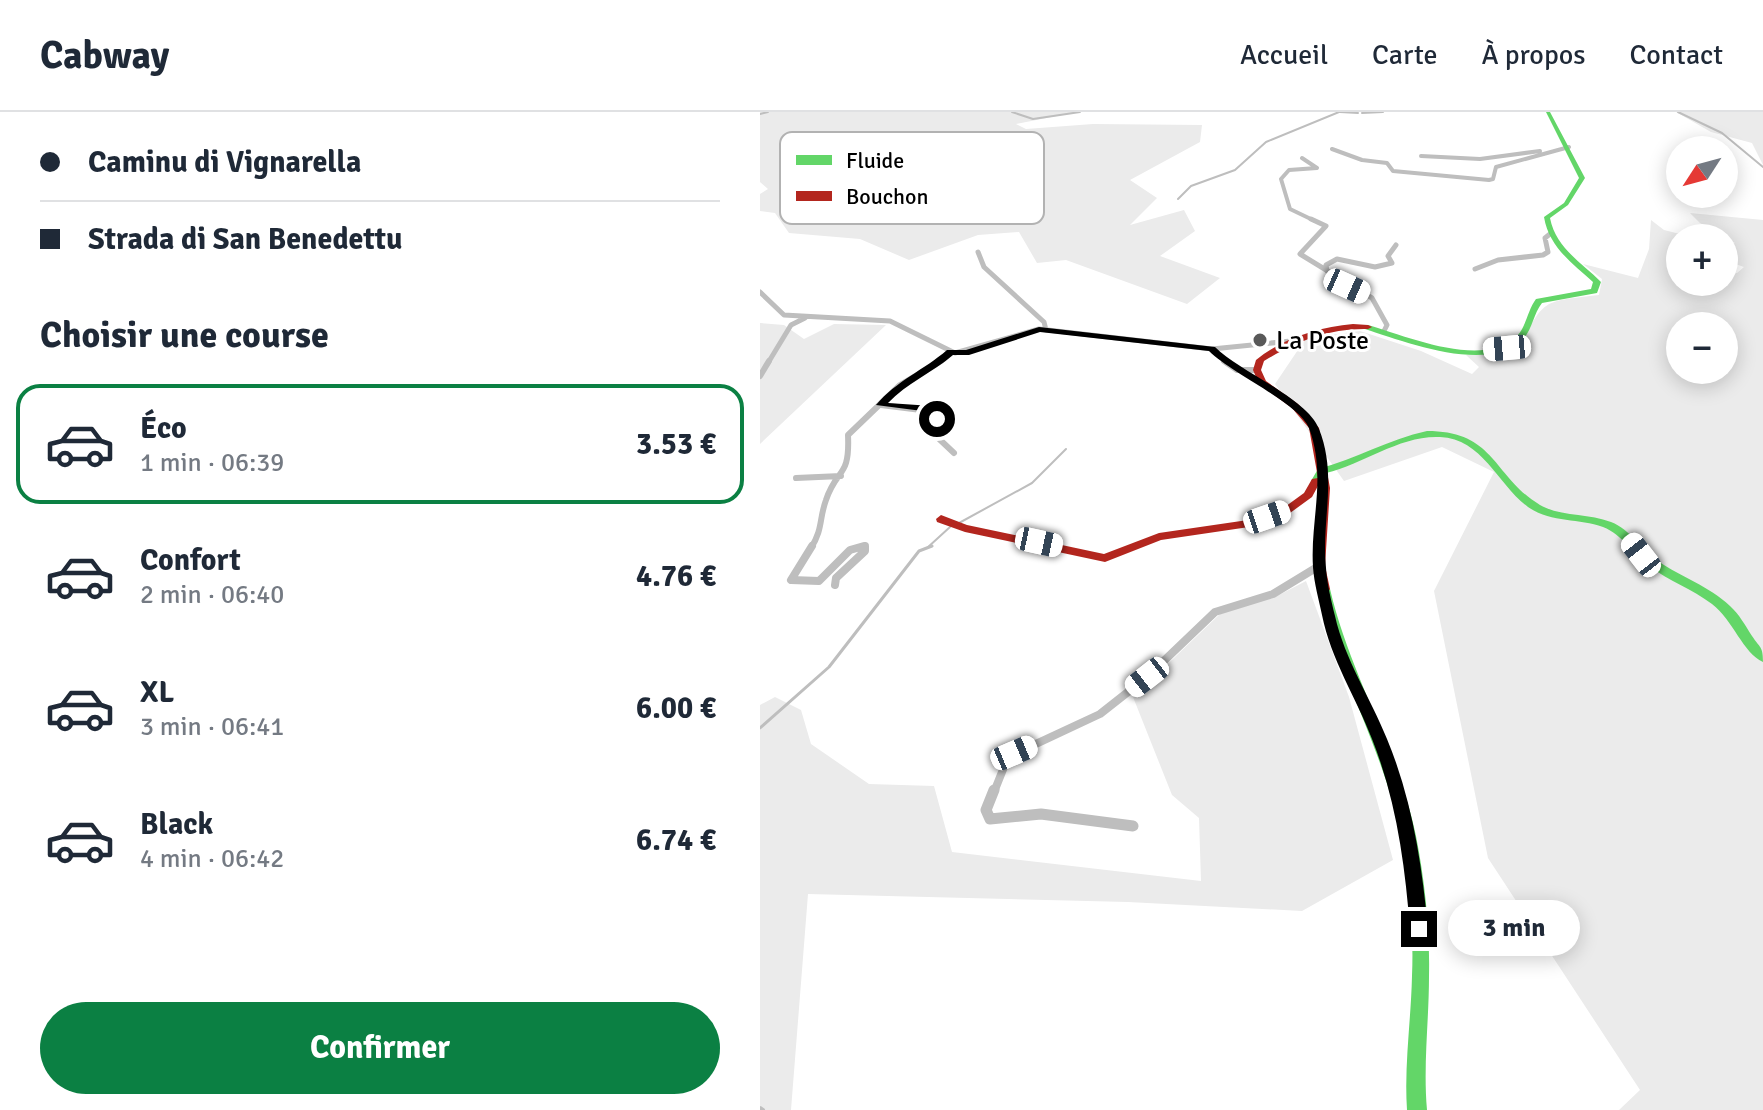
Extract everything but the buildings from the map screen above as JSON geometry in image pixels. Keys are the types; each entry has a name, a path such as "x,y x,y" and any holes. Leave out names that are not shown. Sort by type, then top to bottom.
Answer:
{"street":[{"path":"1251,372 1260,360 1291,341 1316,330 1341,325 1384,331 1445,350 1471,351 1513,346 1522,337 1526,312 1535,302 1589,293 1596,287 1597,282 1550,234 1547,217 1566,204 1581,184 1579,163 1549,124 1548,112"},
{"path":"1332,149 1362,160 1387,163 1393,171 1489,180 1493,179 1496,167 1529,161 1540,153 1568,146"},
{"path":"1421,156 1480,159 1568,146"},
{"path":"1302,158 1317,168 1289,170 1281,179 1290,209 1326,226 1300,254 1372,298 1387,325 1384,331"},
{"path":"1475,269 1498,260 1543,255 1548,252 1545,238 1550,234"},
{"path":"1327,272 1326,265 1337,259 1375,267 1392,263 1388,256 1396,245"},
{"path":"978,252 984,267 1044,322 1046,330"},
{"path":"761,294 784,315 813,315 853,322 890,321 922,334 951,352 966,353 1033,330 1212,349 1291,341"},
{"path":"760,376 791,325 813,315"},
{"path":"1212,349 1229,366 1251,372 1295,406 1314,428 1327,505 1319,566 1340,655 1380,739 1400,801 1414,873 1421,957 1415,1092 1417,1110"},
{"path":"835,585 836,578 865,551 865,546 850,550 819,581 791,580 822,531 826,499 849,463 848,435 900,385 931,369 951,352"},
{"path":"881,405 937,412 936,436 954,453"},
{"path":"941,519 965,528 1105,558 1159,537 1249,523 1286,511 1308,495 1322,471 1341,467 1418,433 1445,434 1474,441 1534,506 1558,518 1592,519 1618,530 1656,565 1724,607 1734,616 1749,644 1763,657"},
{"path":"796,478 841,476"},
{"path":"1133,826 1041,814 990,819 986,810 1008,757 1100,714 1147,677 1215,612 1273,594 1319,566"}],"shaded area":[{"path":"760,112 1077,112 1016,124 1026,129 1093,124 1202,125 1200,142 1130,180 1157,198 1130,225 1184,210 1195,231 1160,256 1220,278 1187,304 1066,260 1037,263 1019,232 978,235 909,260 860,239 789,233 783,224 1044,224 1044,132 780,132 780,220 775,213 760,211 760,194 768,189 760,182"},
{"path":"1676,112 1763,112 1763,165 1752,143 1738,139 1738,136 1711,132"},
{"path":"1690,213 1763,220 1763,1110 1619,1110 1640,1090 1488,858 1434,591 1494,472 1442,447 1344,481 1275,384 1306,338 1360,331 1421,351 1472,374 1479,367 1466,355 1519,348 1535,319 1548,305 1599,295 1602,279 1583,264 1638,278 1649,249 1651,220 1666,230 1666,296 1738,296 1738,272 1744,267 1738,265 1738,224 1702,224"},
{"path":"760,323 784,325 804,339 834,324 886,325 760,444"},
{"path":"1306,581 1349,697 1393,860 1302,911 1128,902 808,894 791,1110 760,1110 760,705 775,697 801,710 811,744 869,784 934,786 952,852 1201,881 1199,818 1172,795 1133,697 1220,614 1279,595"}],"waterway":[{"path":"760,114 768,112"},
{"path":"1012,112 1033,119 1080,112"},
{"path":"1178,199 1191,186 1235,170 1266,142 1339,112"},
{"path":"1340,112 1358,113"},
{"path":"1362,113 1383,112"},
{"path":"1678,112 1722,133 1763,167"},
{"path":"959,523 1032,483 1066,449"},
{"path":"927,548 950,527"},
{"path":"927,548 932,546"},
{"path":"760,728 829,667 919,551 927,548"}],"traffic: fast":[{"path":"1368,327 1445,349 1487,352 1505,348 1519,339 1539,301 1594,291 1597,282 1565,254 1549,228 1547,217 1566,204 1582,178 1548,112"},
{"path":"1316,481 1322,471 1353,462 1412,437 1427,434 1459,437 1483,452 1520,494 1541,510 1597,522 1618,530 1654,564 1726,609 1763,657"},
{"path":"1324,589 1339,644 1392,774 1409,839 1421,958 1415,1072 1417,1110"}],"traffic: jam":[{"path":"1324,589 1319,566 1325,488 1314,428 1295,406 1262,382 1257,370 1260,360 1311,334 1353,326 1368,327"},
{"path":"941,519 965,528 1105,558 1159,537 1249,523 1286,511 1308,495 1316,481"}],"place":[{"name":"La Poste","path":"1260,340"}],"route":[{"path":"937,419 937,412 932,409 881,405 900,385 931,369 951,352 966,353 1039,329 1212,349 1229,366 1269,387 1306,416 1314,428 1327,505 1319,566 1329,618 1340,655 1380,739 1400,801 1414,873 1419,929"}]}
